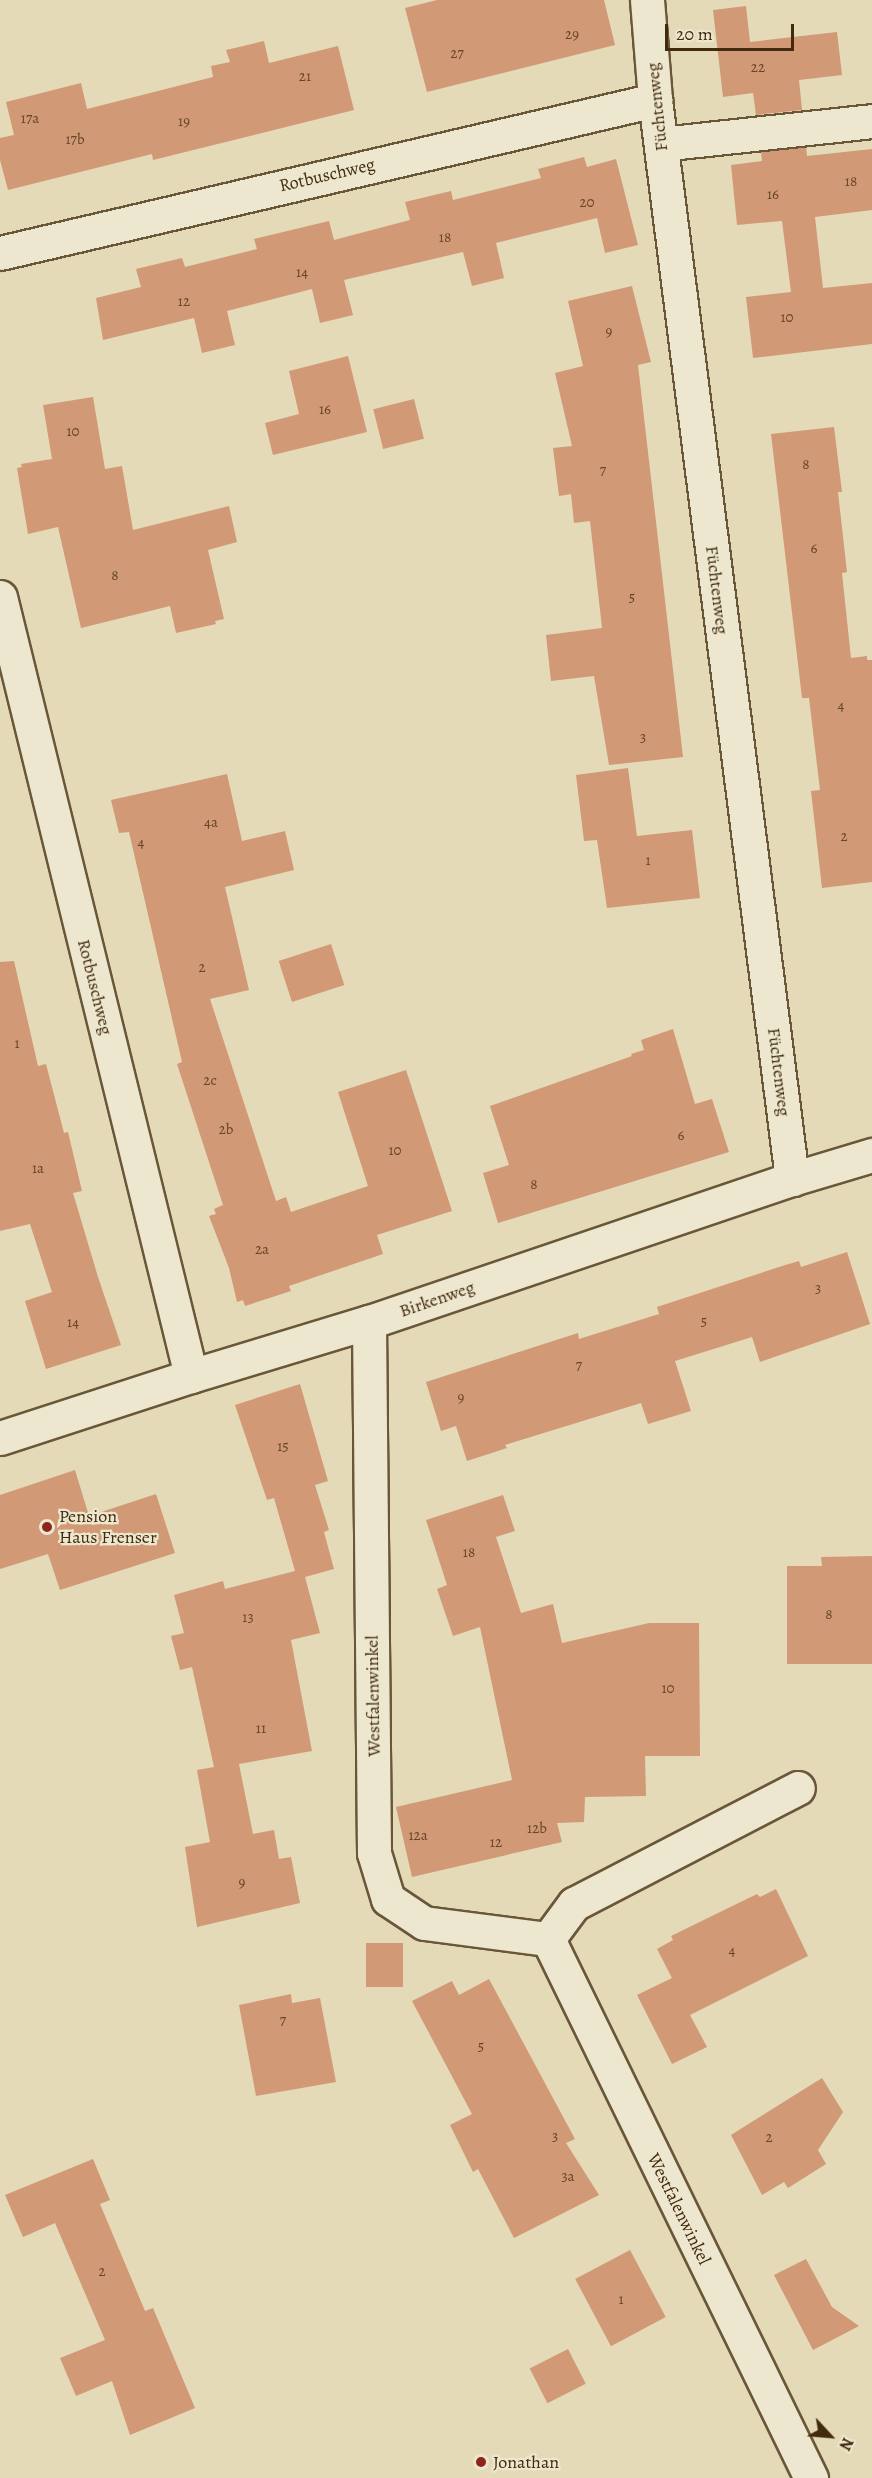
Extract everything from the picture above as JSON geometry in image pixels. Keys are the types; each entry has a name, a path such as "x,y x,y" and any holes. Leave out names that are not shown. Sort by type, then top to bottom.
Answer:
{"street":[{"name":"Füchtenweg","path":"647,0 655,100 792,1179"},
{"name":"Rotbuschweg","path":"0,253 655,100"},
{"path":"661,144 872,122"},
{"name":"Rotbuschweg","path":"0,597 190,1376"},
{"name":"Birkenweg","path":"0,1438 190,1376 369,1322 792,1179 872,1155"},
{"name":"Westfalenwinkel","path":"369,1322 374,1853 388,1899 424,1923 548,1939 811,2478"},
{"path":"548,1939 574,1904 798,1788"}],"building":[{"path":"437,0 604,0 615,45 427,92 405,8"},
{"path":"746,6 750,42 837,32 842,75 799,80 802,110 756,115 753,93 723,97 713,10"},
{"path":"264,41 269,63 338,46 354,110 153,160 152,154 8,190 0,160 0,138 14,135 6,102 81,83 87,109 213,77 211,66 230,62 226,50"},
{"path":"806,147 807,156 872,149 872,210 815,217 823,288 872,283 872,344 753,358 746,297 791,292 782,221 737,225 731,165 762,161 761,152"},
{"path":"584,157 587,167 616,159 638,245 605,253 597,218 496,243 504,278 472,286 463,252 344,280 353,315 320,323 312,289 227,311 235,345 202,353 194,318 103,340 96,298 141,287 136,269 182,258 185,267 257,249 254,239 329,221 334,240 410,220 405,202 451,191 453,200 541,178 538,169"},
{"path":"632,286 651,362 638,365 683,757 609,765 594,676 551,681 546,635 602,628 590,521 574,523 571,494 559,496 553,448 572,446 555,373 583,366 568,301"},
{"path":"348,356 367,432 273,455 265,423 299,414 289,371"},
{"path":"93,397 105,469 122,466 133,530 229,506 237,542 208,550 224,619 215,621 216,624 176,633 170,606 81,628 58,527 28,534 17,468 22,467 21,464 52,459 43,405"},
{"path":"414,399 424,439 383,449 373,409"},
{"path":"834,427 842,492 838,492 847,572 842,573 851,658 867,656 867,660 872,660 872,882 822,888 811,791 820,790 809,698 802,698 771,434"},
{"path":"628,768 637,836 692,830 700,898 607,908 597,840 584,841 576,775"},
{"path":"227,774 242,841 285,831 294,870 225,887 249,990 210,999 276,1201 286,1197 291,1212 368,1186 338,1092 406,1070 452,1211 377,1235 383,1254 289,1286 291,1291 245,1306 243,1300 237,1302 229,1268 209,1216 216,1214 214,1209 223,1205 177,1064 182,1062 129,832 119,833 111,800"},
{"path":"331,944 344,985 292,1002 279,961"},
{"path":"14,961 38,1066 46,1064 64,1133 68,1132 82,1191 73,1193 121,1345 46,1369 25,1301 52,1292 30,1224 0,1231 0,962"},
{"path":"673,1029 695,1104 712,1099 729,1152 498,1223 483,1173 509,1165 490,1106 632,1056 631,1054 644,1050 641,1040"},
{"path":"847,1252 870,1324 760,1362 752,1337 675,1361 691,1411 648,1424 641,1403 505,1445 507,1448 467,1461 456,1426 441,1431 426,1382 578,1333 579,1339 659,1314 657,1307 782,1266 799,1261 801,1267"},
{"path":"300,1384 328,1481 315,1485 329,1530 324,1532 334,1569 305,1577 320,1633 291,1640 312,1751 239,1764 253,1834 274,1830 279,1859 291,1857 300,1903 197,1927 185,1847 210,1842 197,1770 214,1767 192,1667 180,1670 171,1636 184,1633 174,1595 223,1581 225,1589 295,1571 274,1498 267,1500 235,1405"},
{"path":"75,1470 89,1516 156,1494 175,1553 60,1590 48,1554 0,1569 0,1495"},
{"path":"503,1495 515,1531 496,1537 521,1613 553,1604 562,1643 649,1623 699,1623 700,1756 645,1756 646,1796 585,1797 584,1822 557,1823 562,1842 412,1877 396,1807 512,1780 480,1627 453,1636 437,1589 447,1585 426,1520"},
{"path":"872,1556 872,1664 787,1664 787,1566 822,1566 821,1557"},
{"path":"776,1889 808,1956 690,2015 707,2047 672,2064 637,1995 672,1978 657,1949 673,1940 671,1936 757,1894 760,1897"},
{"path":"366,1943 403,1943 403,1987 366,1987"},
{"path":"489,1979 575,2139 566,2143 599,2195 514,2238 478,2169 473,2172 450,2125 472,2114 412,2001 452,1981 459,1995"},
{"path":"291,1994 292,2003 320,1998 336,2082 256,2096 239,2005"},
{"path":"822,2078 843,2112 818,2150 826,2164 788,2188 784,2182 762,2195 731,2135"},
{"path":"93,2159 110,2200 100,2204 145,2311 153,2308 195,2408 130,2435 112,2381 76,2396 60,2358 105,2340 55,2223 23,2237 5,2195"},
{"path":"630,2250 666,2317 611,2346 575,2279"},
{"path":"806,2259 832,2307 859,2326 813,2350 774,2275"},
{"path":"568,2349 586,2384 547,2403 530,2369"}],"place":[{"name":"Pension Haus Frenser","path":"47,1527"},
{"name":"Jonathan","path":"481,2462"}]}
